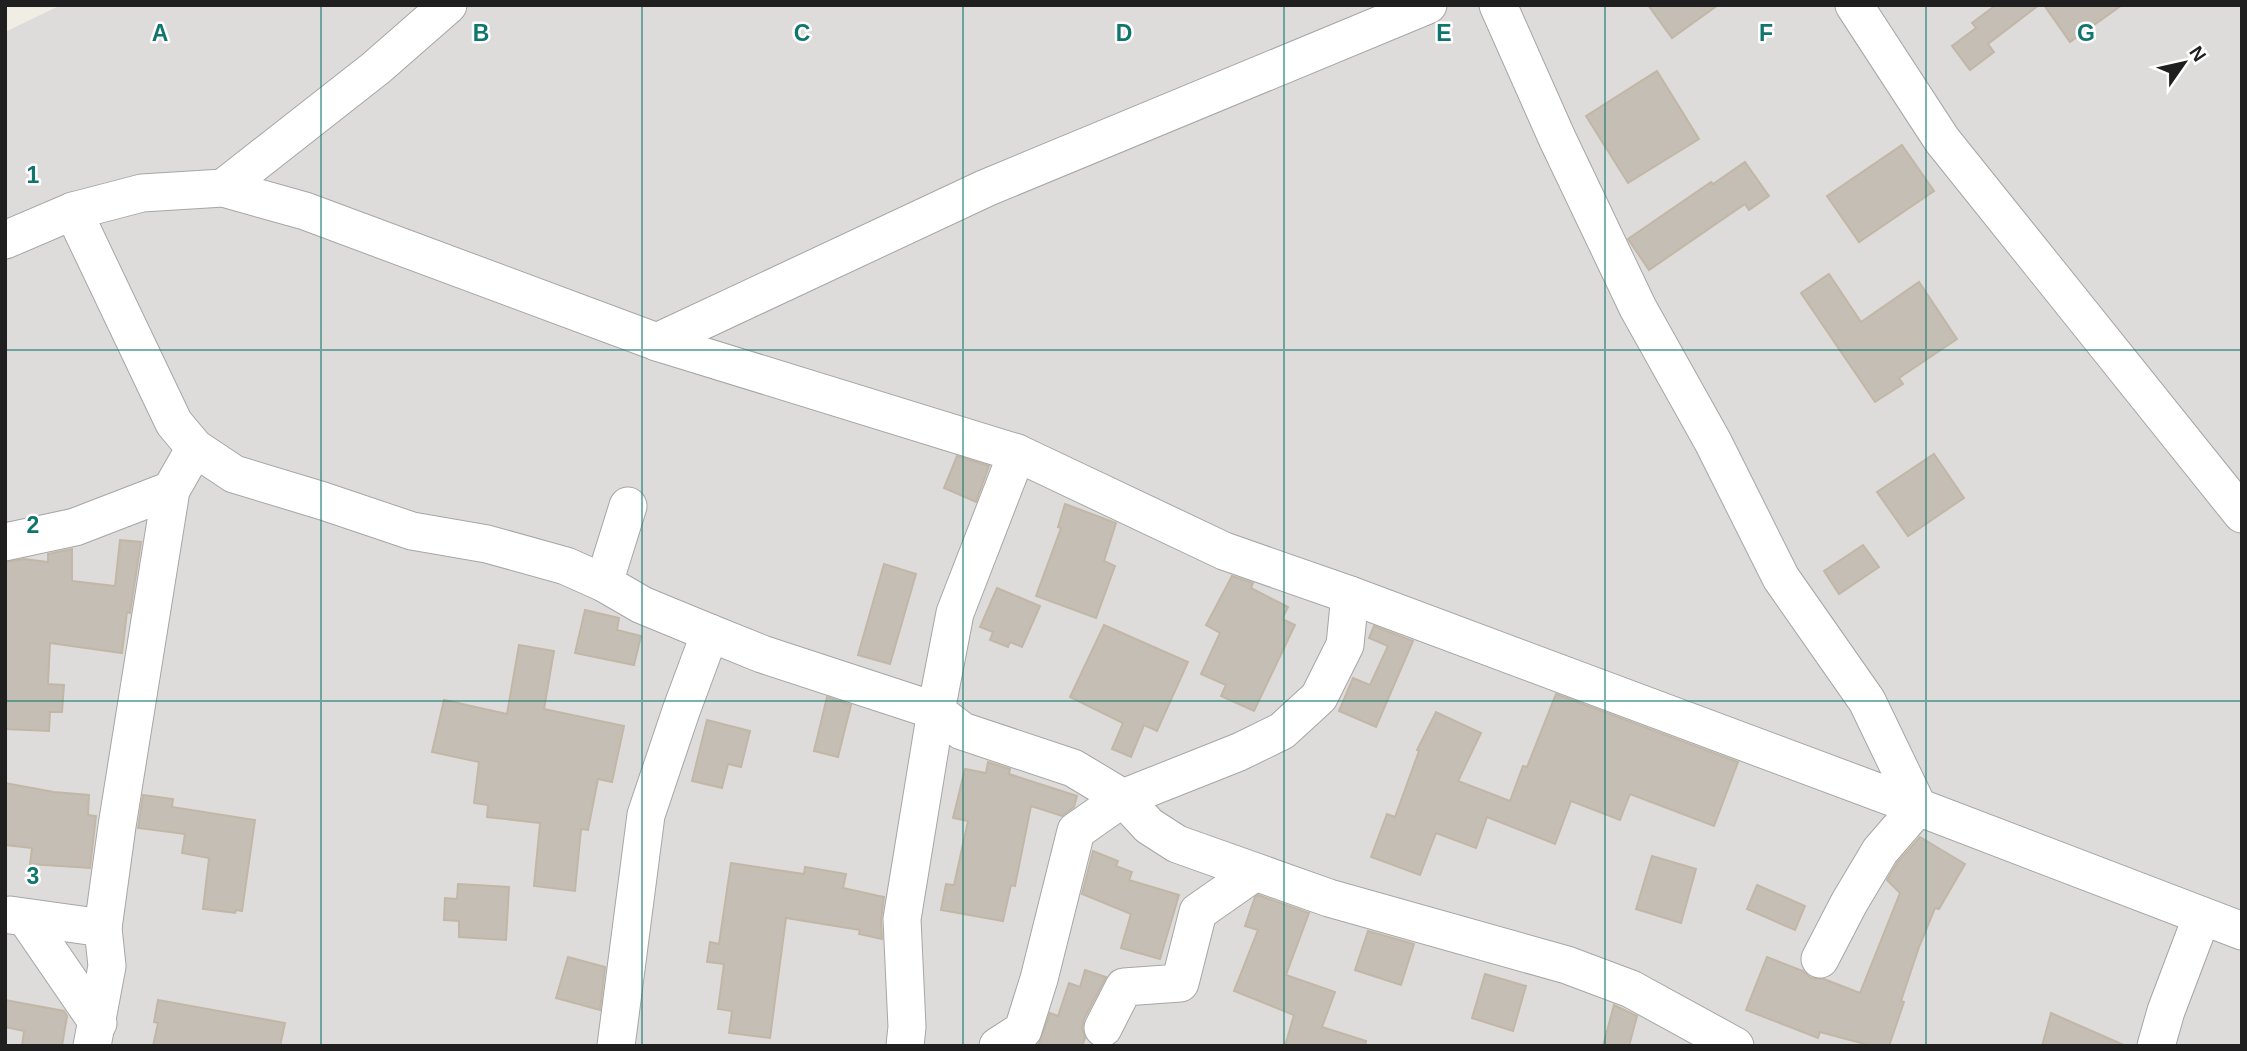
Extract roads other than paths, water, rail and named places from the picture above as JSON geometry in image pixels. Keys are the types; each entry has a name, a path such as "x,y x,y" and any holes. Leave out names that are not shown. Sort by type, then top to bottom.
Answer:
{"street":[{"path":"223,188 376,68 448,5"},
{"path":"657,342 986,188 1428,5"},
{"path":"1498,5 1557,138 1638,308 1713,442 1781,578 1867,701 1918,807"},
{"path":"1854,5 1942,140 2242,514"},
{"path":"5,240 73,211 142,193 223,188 304,211 657,342 1017,453 1224,551 1350,595 1918,807 2242,931"},
{"path":"73,211 174,423 195,448 234,474 412,531 487,544 566,566 604,583 642,605 762,654 936,711 962,731 1073,768 1123,798 1149,826 1177,844 1329,898 1580,970 1631,989 1735,1046"},
{"path":"95,1034 107,966 103,928 117,826 171,490 195,448"},
{"path":"905,1046 907,1027 902,919 936,711 955,612 1017,453"},
{"path":"5,542 75,527 171,490"},
{"path":"604,583 628,506"},
{"path":"998,1046 1023,1030 1039,979 1076,831 1123,798 1239,752 1282,731 1319,697 1345,645 1350,595"},
{"path":"616,1046 646,815 710,633"},
{"path":"1820,958 1880,851 1918,807"},
{"path":"1103,1028 1124,987 1180,983 1198,912 1255,872"},
{"path":"16,916 103,928"},
{"path":"16,916 95,1034"},
{"path":"2157,1046 2166,1011 2202,916"}]}
